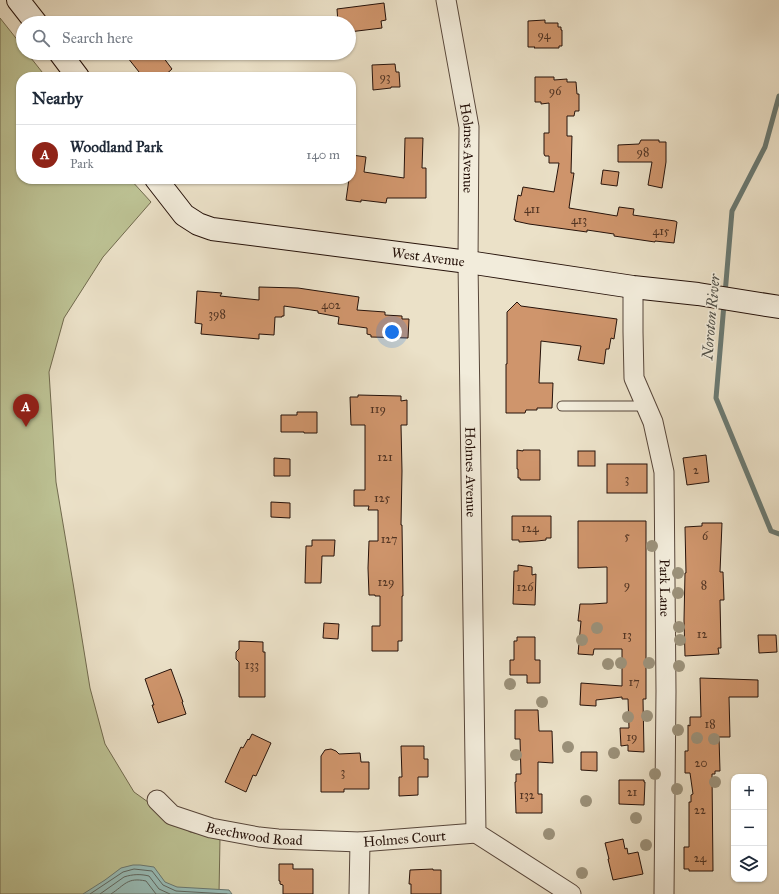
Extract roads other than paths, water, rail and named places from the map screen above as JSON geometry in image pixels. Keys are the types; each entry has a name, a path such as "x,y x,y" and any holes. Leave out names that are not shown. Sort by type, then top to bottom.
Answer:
{"main road":[{"path":"18,0 31,16"},
{"path":"65,60 74,72"},
{"name":"West Avenue","path":"160,184 184,215 198,224 212,229 468,262 698,294 779,307"}],"street":[{"name":"Holmes Avenue","path":"446,0 469,127 468,262 476,832"},
{"name":"Park Lane","path":"633,286 632,332 634,378 653,422 664,472 666,691 664,894"},
{"name":"Beechwood Road","path":"157,800 172,814 211,828 272,839 360,842"},
{"name":"Holmes Court","path":"359,894 360,842 476,832"},
{"path":"476,832 571,894"}],"lane":[{"path":"562,406 646,406"}],"water":[{"path":"133,865 154,867 165,882 177,887 229,890 232,894 83,894 121,868"}],"waterway":[{"name":"Noroton River","path":"725,294 732,211 765,147 779,96"},
{"name":"Noroton River","path":"724,304 716,398 771,531 779,534"}],"place":[{"name":"Woodland Park","path":"26,427"}]}
